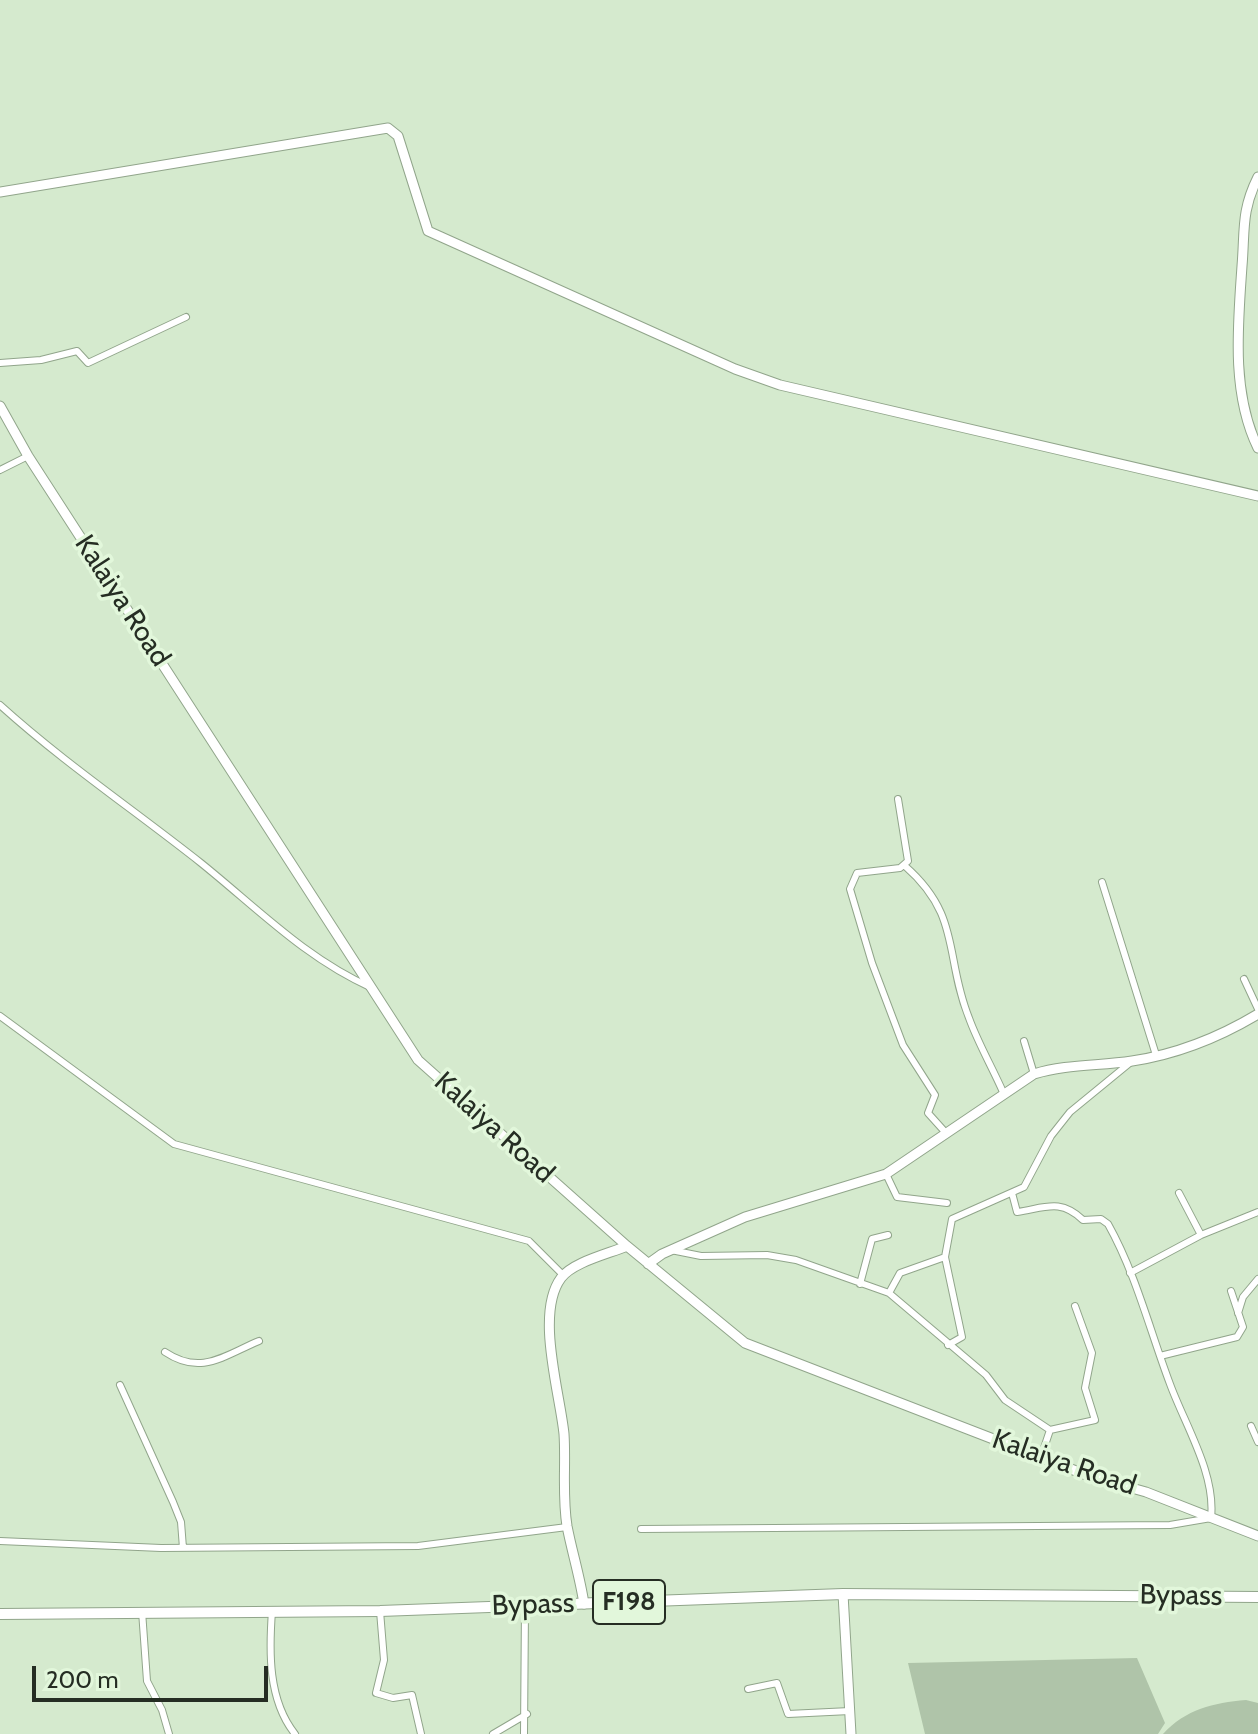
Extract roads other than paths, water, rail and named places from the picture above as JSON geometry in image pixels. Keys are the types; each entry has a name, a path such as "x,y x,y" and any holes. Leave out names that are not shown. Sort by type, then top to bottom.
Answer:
{"main road":[{"name":"Bypass","path":"0,1614 380,1611 843,1594 1258,1597"}],"street":[{"path":"0,192 388,128 398,136 428,231 735,369 780,385 1258,496"},
{"path":"1258,177 1245,206 1236,318 1246,414 1258,448"},
{"path":"0,363 41,360 77,351 88,363 186,317"},
{"name":"Kalaiya Road","path":"0,406 28,456 418,1060 627,1246 745,1343 1041,1457 1256,1534"},
{"path":"0,470 28,456"},
{"path":"0,705 214,874 285,936 348,978 372,988"},
{"path":"898,799 906,832 905,866"},
{"path":"946,1133 928,1113 935,1095 903,1045 872,963 850,889 857,873 905,866 928,886 945,918 968,1017 1003,1092"},
{"path":"1102,882 1156,1055"},
{"path":"648,1264 671,1250 781,1204 886,1174 1003,1092 1034,1074 1054,1068 1132,1061 1196,1046 1258,1011 1244,979"},
{"path":"0,1016 174,1144 529,1241 563,1275"},
{"path":"1024,1041 1034,1074"},
{"path":"948,1345 962,1337 945,1257 952,1219 1012,1193 1031,1179 1051,1136 1070,1112 1132,1061"},
{"path":"886,1174 897,1197 947,1203"},
{"path":"641,1529 1170,1525 1211,1518 1213,1501 1202,1464 1130,1273 1105,1220 1083,1220 1069,1207 1060,1205 1017,1212 1012,1193"},
{"path":"1179,1193 1201,1235"},
{"path":"1130,1273 1201,1235 1258,1212"},
{"path":"860,1284 868,1264 868,1247 872,1239 888,1235"},
{"path":"584,1604 578,1561 567,1527 564,1433 550,1353 552,1304 555,1288 563,1275 627,1246"},
{"path":"671,1250 701,1256 767,1255 796,1260 889,1293 986,1375 1005,1400 1050,1430 1095,1420 1085,1388 1092,1353 1075,1306"},
{"path":"889,1293 900,1273 945,1257"},
{"path":"1238,1313 1243,1297 1258,1279"},
{"path":"1160,1356 1237,1337 1243,1327 1231,1291"},
{"path":"165,1352 180,1362 199,1366 259,1341"},
{"path":"120,1385 177,1512 183,1548"},
{"path":"1251,1426 1258,1442"},
{"path":"1041,1457 1050,1430"},
{"path":"0,1541 183,1548 418,1546 567,1527"},
{"path":"843,1594 851,1734"},
{"path":"524,1734 527,1714 525,1606"},
{"path":"142,1611 147,1681 162,1710 169,1734"},
{"path":"272,1611 273,1682 285,1722 295,1734"},
{"path":"380,1611 384,1660 376,1693 393,1698 412,1695 421,1734"},
{"path":"748,1689 777,1683 788,1714 850,1711"},
{"path":"493,1734 527,1714"}]}
